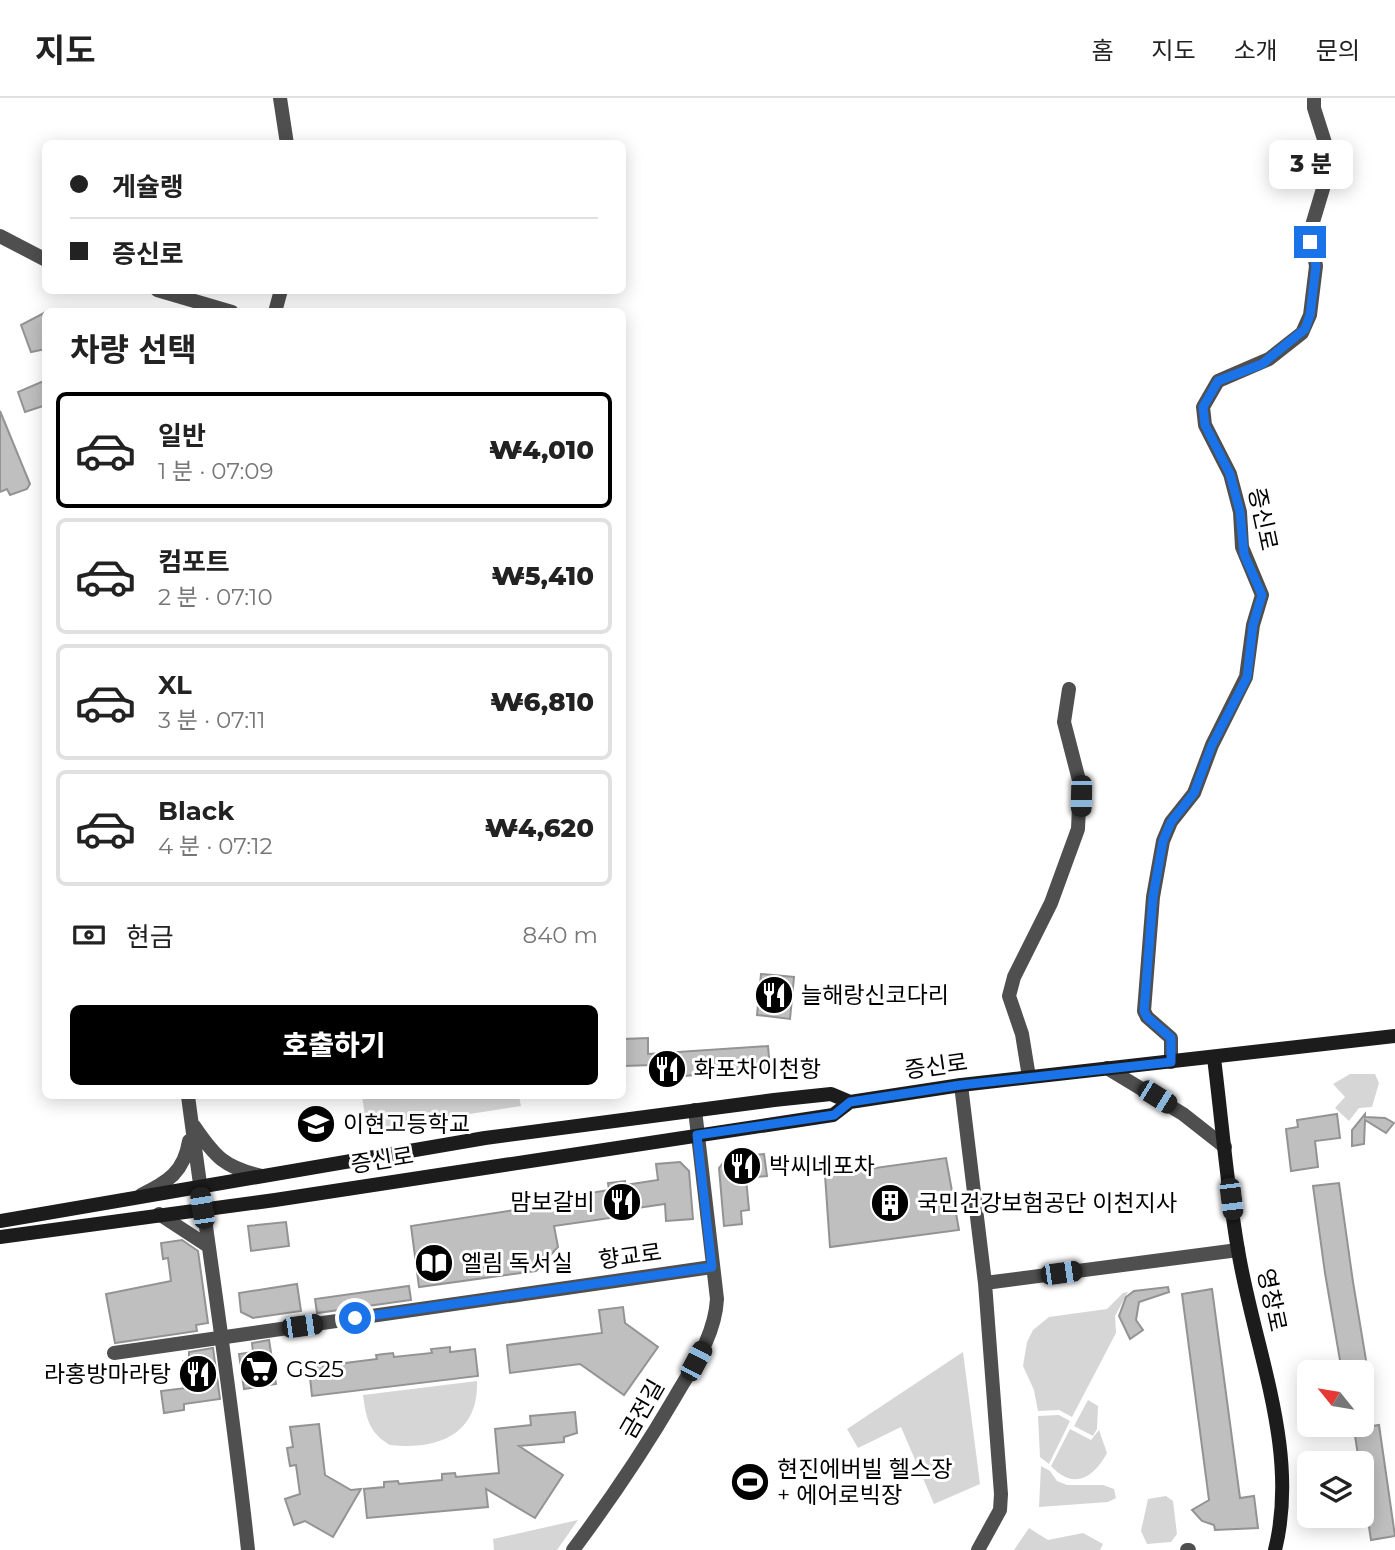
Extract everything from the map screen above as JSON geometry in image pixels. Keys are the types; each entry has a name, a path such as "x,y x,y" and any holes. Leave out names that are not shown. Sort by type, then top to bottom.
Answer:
{"main road":[{"name":"증신로","path":"0,1237 275,1200 834,1115 850,1102 961,1085 1395,1036"},
{"name":"영창로","path":"1214,1058 1238,1250 1276,1422 1282,1503 1275,1550"},
{"name":"증신로","path":"0,1221 485,1138 831,1094 850,1102"}],"street":[{"path":"280,98 286,140"},
{"name":"증신로","path":"1171,1062 1171,1038 1147,1017 1144,1011 1157,873 1166,833 1194,793 1212,745 1247,677 1253,625 1262,595 1244,554 1240,512 1230,474 1205,425 1203,407 1218,381 1265,362 1302,333 1310,315 1316,266 1310,232 1325,183 1328,152 1314,98"},
{"path":"0,236 42,258"},
{"path":"171,294 218,308"},
{"path":"1029,1077 1022,1034 1009,996 1014,977 1051,903 1078,829 1080,784 1064,722 1069,689"},
{"path":"1107,1068 1183,1114 1225,1147"},
{"path":"961,1085 985,1283 1001,1494 1000,1510 978,1550"},
{"path":"188,1099 198,1187 222,1337 248,1550"},
{"name":"금전길","path":"573,1550 630,1473 709,1337 716,1317 717,1299 695,1110"},
{"path":"191,1122 219,1160 241,1171 263,1176"},
{"path":"136,1198 168,1182 179,1171 187,1152 191,1122"},
{"path":"159,1214 208,1246"},
{"path":"985,1283 1238,1250"},
{"name":"향교로","path":"114,1353 712,1267"}],"shaded area":[{"path":"1350,1074 1375,1074 1379,1083 1372,1107 1359,1108 1349,1121 1335,1108 1345,1097 1333,1084"},
{"path":"362,1099 520,1099 521,1106 367,1130"},
{"path":"1128,1292 1115,1316 1116,1333 1072,1417 1059,1410 1038,1411 1034,1390 1023,1366 1027,1342 1033,1330 1049,1317 1107,1309 1123,1293"},
{"path":"963,1352 980,1484 934,1504 901,1427 858,1448 847,1429"},
{"path":"477,1381 476,1399 471,1414 463,1426 439,1441 424,1445 390,1445 377,1435 367,1418 363,1395"},
{"path":"1088,1400 1098,1406 1097,1429 1093,1436 1074,1426"},
{"path":"1059,1415 1070,1421 1049,1464 1040,1457 1038,1416"},
{"path":"1070,1429 1091,1440 1099,1430 1107,1453 1096,1469 1083,1478 1068,1478 1051,1466"},
{"path":"1041,1466 1050,1471 1057,1481 1067,1485 1103,1485 1114,1489 1116,1498 1108,1502 1039,1507"},
{"path":"1166,1496 1173,1501 1177,1534 1171,1542 1147,1544 1141,1531 1148,1499"},
{"path":"578,1520 557,1550 494,1550 493,1539"},
{"path":"1029,1528 1048,1540 1083,1533 1103,1544 1100,1550 1014,1550"}],"building":[{"path":"42,314 42,350 31,352 21,325"},
{"path":"42,382 42,406 25,412 18,392"},
{"path":"0,411 30,484 27,489 10,495 7,489 0,492"},
{"path":"761,974 794,977 790,1019 757,1015"},
{"path":"648,1038 648,1054 768,1046 770,1068 654,1079 654,1065 626,1066 626,1039"},
{"path":"1337,1114 1340,1138 1315,1141 1318,1167 1291,1171 1286,1129 1298,1127 1297,1120"},
{"path":"1365,1114 1365,1117 1385,1118 1394,1123 1386,1133 1365,1120 1364,1144 1352,1146 1352,1130"},
{"path":"764,1154 767,1176 746,1178 749,1210 741,1211 742,1224 724,1226 719,1168 727,1158"},
{"name":"국민건강보험공단 이천지사","path":"946,1158 959,1230 830,1247 825,1175"},
{"path":"680,1162 689,1171 693,1219 666,1221 665,1204 630,1209 631,1215 554,1226 558,1247 536,1271 419,1287 411,1226 554,1204 554,1199 609,1190 608,1183 625,1181 625,1185 658,1180 656,1164"},
{"path":"1339,1183 1366,1360 1340,1360 1313,1186"},
{"path":"286,1222 289,1246 251,1251 248,1226"},
{"path":"182,1240 198,1251 208,1323 196,1325 197,1331 115,1343 106,1294 171,1281 168,1258 163,1259 161,1243"},
{"path":"297,1284 301,1311 253,1318 241,1312 239,1293"},
{"path":"409,1286 411,1300 317,1313 315,1299"},
{"path":"1168,1287 1169,1292 1139,1302 1136,1320 1143,1330 1130,1339 1119,1316 1126,1297 1134,1291"},
{"path":"1212,1289 1240,1498 1254,1496 1258,1528 1215,1530 1214,1525 1202,1521 1192,1510 1209,1500 1182,1294"},
{"path":"623,1307 625,1323 658,1347 624,1395 580,1364 510,1373 507,1345 602,1333 599,1310"},
{"path":"269,1340 276,1384 244,1389 239,1354 253,1352 252,1343"},
{"path":"450,1347 450,1352 475,1349 478,1376 312,1396 309,1368 323,1366 322,1362 337,1360 337,1364 377,1359 376,1355 384,1354 393,1353 394,1357 432,1353 431,1349"},
{"path":"213,1348 220,1399 184,1404 184,1410 164,1413 161,1391 186,1388 183,1361 189,1360 189,1352"},
{"path":"575,1412 577,1433 564,1437 564,1442 519,1446 563,1475 535,1518 486,1489 488,1507 367,1518 364,1489 384,1487 384,1482 398,1481 399,1484 442,1480 442,1474 455,1473 456,1477 499,1473 495,1429 531,1425 530,1416"},
{"path":"319,1424 325,1475 351,1490 361,1489 333,1537 305,1521 294,1525 285,1499 300,1494 296,1465 290,1466 287,1448 293,1447 290,1427"},
{"path":"1379,1425 1395,1536 1371,1540 1369,1528 1374,1528 1374,1451 1357,1451 1355,1437 1374,1437 1374,1426"}],"place":[{"name":"늘해랑신코다리","path":"774,995"},
{"name":"화포차이천항","path":"667,1069"},
{"name":"이현고등학교","path":"316,1124"},
{"name":"박씨네포차","path":"742,1166"},
{"name":"맘보갈비","path":"622,1202"},
{"name":"국민건강보험공단 이천지사","path":"890,1203"},
{"name":"엘림 독서실","path":"434,1263"},
{"name":"GS25","path":"259,1369"},
{"name":"라홍방마라탕","path":"198,1374"},
{"name":"현진에버빌 헬스장 + 에어로빅장","path":"750,1482"}],"route":[{"path":"355,1318 712,1267 697,1135 834,1115 850,1102 961,1085 1171,1062 1172,1041 1169,1034 1147,1017 1144,1011 1153,897 1163,841 1171,822 1194,793 1212,745 1247,677 1253,625 1262,595 1244,554 1240,512 1230,474 1205,425 1203,407 1218,381 1262,364 1305,329 1310,315 1316,266 1310,242"}]}
